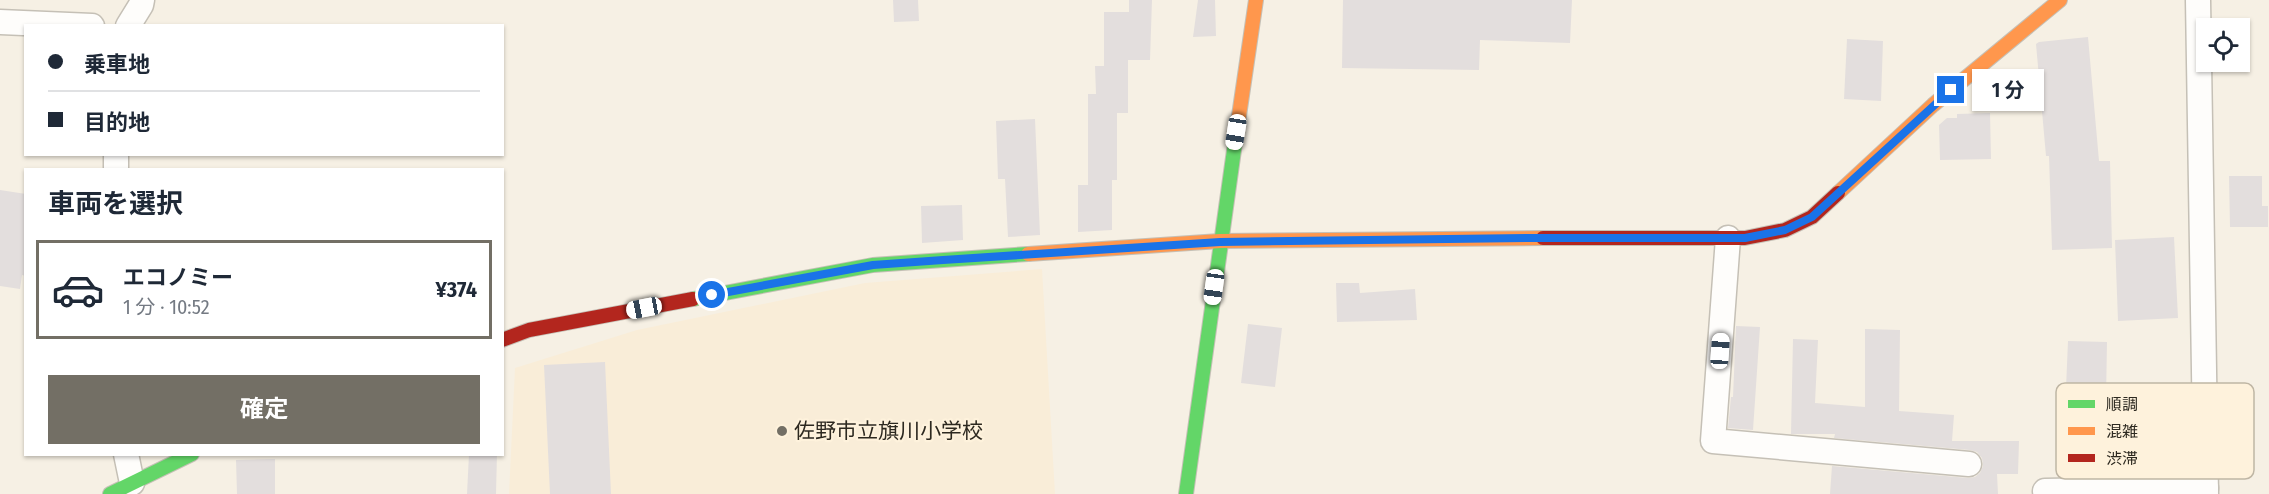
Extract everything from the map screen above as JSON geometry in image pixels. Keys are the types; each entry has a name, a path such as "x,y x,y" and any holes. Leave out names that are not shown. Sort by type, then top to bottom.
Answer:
{"street":[{"path":"129,24 142,0"},
{"path":"1186,494 1256,0"},
{"path":"504,339 529,330 873,265 1220,242 1745,238 1785,230 1812,217 1933,105 2060,0"},
{"path":"2198,0 2204,383"},
{"path":"0,22 46,24"},
{"path":"1728,238 1713,441 1969,464"},
{"path":"126,456 132,483"},
{"path":"110,494 188,456"},
{"path":"2045,491 2206,491"}],"shaded area":[{"name":"佐野市立旗川小学校","path":"1042,269 1055,494 509,494 515,368 637,330 865,283"}],"building":[{"path":"893,0 918,0 919,21 894,22"},
{"path":"1129,0 1152,0 1150,60 1128,60 1128,113 1117,113 1117,180 1112,180 1112,230 1078,232 1078,185 1088,185 1088,94 1096,94 1095,66 1104,66 1104,12 1129,12"},
{"path":"1198,0 1215,0 1216,36 1193,37"},
{"path":"1343,0 1572,0 1570,43 1480,40 1479,70 1342,68"},
{"path":"2088,37 2099,161 2110,161 2112,248 2052,250 2049,156 2046,156 2036,44"},
{"path":"1847,39 1883,41 1881,101 1844,99"},
{"path":"1990,113 1991,159 1940,160 1939,125 1947,118 1957,118 1957,114"},
{"path":"1035,119 1040,235 1008,237 1005,179 998,179 996,121"},
{"path":"2229,176 2262,176 2262,206 2268,206 2268,227 2230,227"},
{"path":"0,190 24,194 24,276 22,275 20,289 0,286"},
{"path":"962,205 963,240 922,243 921,206"},
{"path":"2174,237 2178,318 2118,321 2115,240"},
{"path":"1336,283 1359,283 1360,293 1415,289 1417,320 1337,322"},
{"path":"1248,324 1282,328 1275,387 1241,383"},
{"path":"1736,326 1760,327 1753,430 1728,428 1731,397 1733,397"},
{"path":"1865,329 1900,330 1899,411 1954,415 1952,441 2019,441 2018,474 1997,474 1998,494 1830,494 1832,466 1968,478 1980,473 1983,466 1982,458 1977,452 1970,450 1834,438 1835,434 1791,434 1793,339 1818,340 1815,403 1865,407"},
{"path":"2068,341 2107,342 2106,383 2066,383"},
{"path":"605,362 611,494 550,494 544,365"},
{"path":"469,456 497,456 496,494 467,494"},
{"path":"275,459 275,494 237,494 236,460"}],"traffic: fast":[{"path":"1186,494 1235,143"},
{"path":"693,299 873,265 1028,254"},
{"path":"110,494 188,456"}],"traffic: slow":[{"path":"1235,143 1256,0"},
{"path":"1838,193 1933,105 2060,0"},
{"path":"1028,254 1220,241 1543,238"}],"traffic: jam":[{"path":"1543,238 1745,238 1785,230 1812,217 1838,193"},
{"path":"504,339 529,330 693,299"}],"place":[{"name":"佐野市立旗川小学校","path":"782,431"}],"route":[{"path":"712,295 873,265 1220,242 1745,238 1785,230 1812,217 1951,90"}]}
